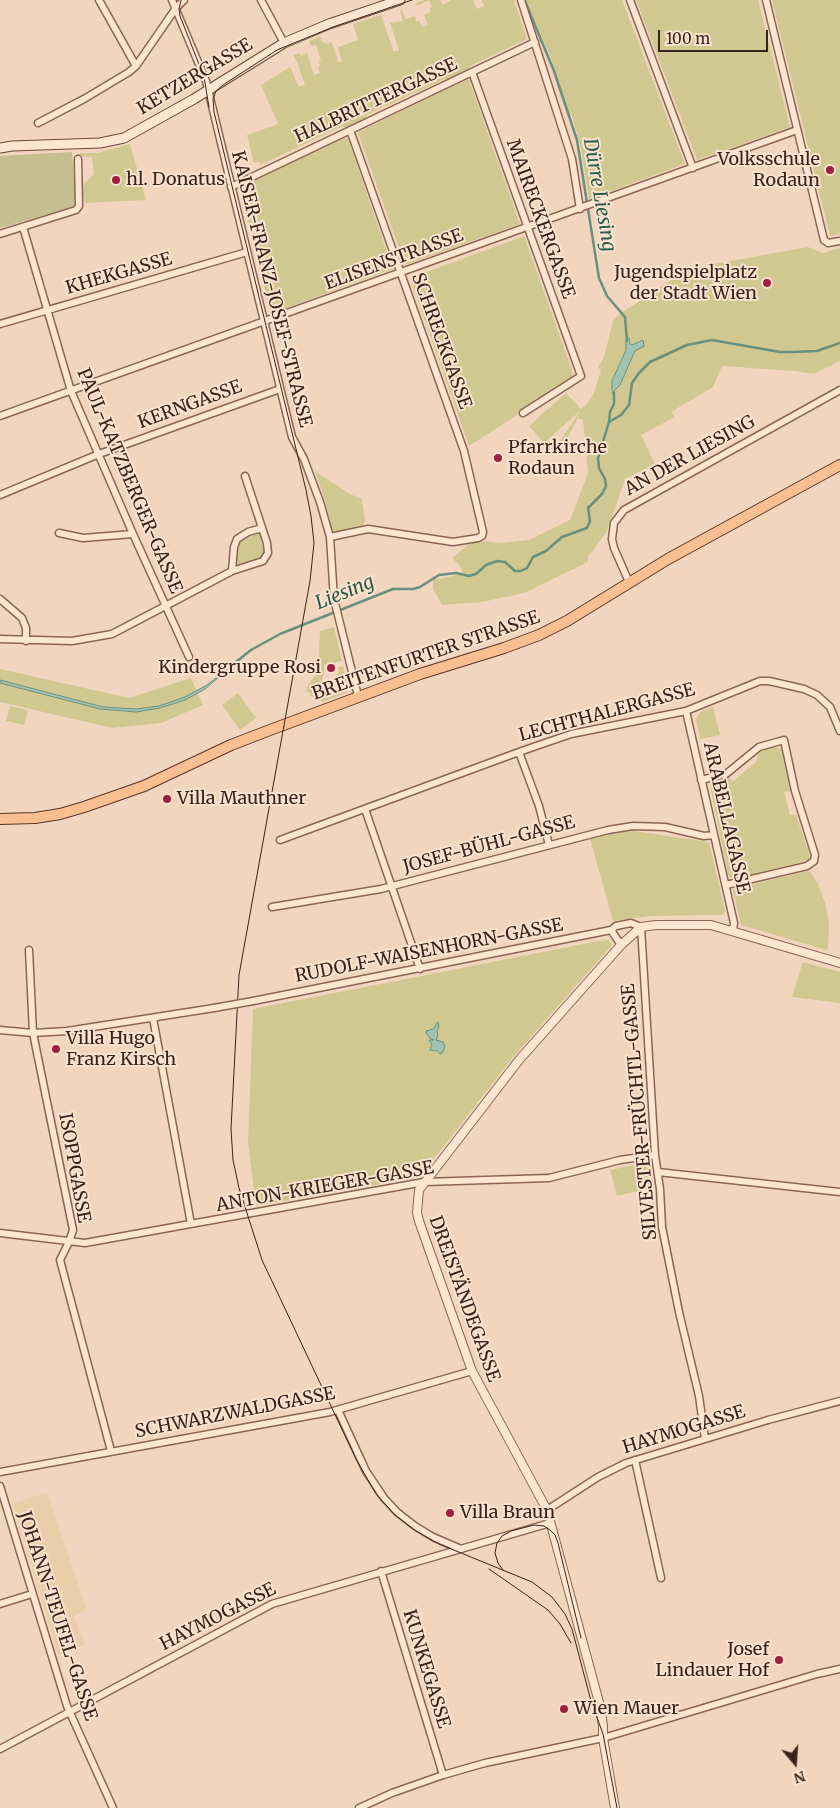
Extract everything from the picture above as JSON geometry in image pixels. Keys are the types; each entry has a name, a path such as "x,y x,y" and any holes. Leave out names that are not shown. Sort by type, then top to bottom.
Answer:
{"main road":[{"name":"KETZERGASSE","path":"0,148 113,141 124,138 194,99 284,43 329,24 400,0"},
{"name":"BREITENFURTER STRASSE","path":"0,819 35,818 60,814 84,807 144,786 231,745 358,696 540,635 585,611 629,582 840,465"}],"street":[{"path":"99,0 136,66"},
{"name":"KAISER-FRANZ-JOSEF-STRASSE","path":"172,0 205,78 292,437 304,459 320,502 330,538 334,599 358,696"},
{"path":"38,123 84,99 129,72 136,66 176,8 184,0"},
{"path":"261,0 284,43"},
{"path":"521,0 572,159 585,207"},
{"path":"630,0 693,168"},
{"path":"766,0 824,240 828,243 840,241"},
{"name":"HALBRITTERGASSE","path":"231,187 535,42"},
{"name":"MAIRECKERGASSE","path":"472,72 581,376 523,414"},
{"name":"SCHRECKGASSE","path":"330,538 368,529 453,542 482,536 464,451 350,130"},
{"name":"ELISENSTRASSE","path":"0,416 401,274 797,130"},
{"path":"0,234 76,210 79,206 78,159"},
{"name":"PAUL-KATZBERGER-GASSE","path":"23,227 71,391 188,657"},
{"name":"KHEKGASSE","path":"0,324 247,252"},
{"name":"KERNGASSE","path":"0,495 99,454 280,389"},
{"name":"AN DER LIESING","path":"629,582 612,539 614,523 624,510 840,390"},
{"path":"0,639 72,641 112,634 232,571 259,564 266,557 268,548 245,476"},
{"path":"232,571 234,547 237,540 248,532 262,528"},
{"path":"59,533 84,538 133,534"},
{"path":"0,599 22,618 26,628 26,641"},
{"name":"LECHTHALERGASSE","path":"280,840 571,734 686,711 756,682 766,681 804,689 817,695 830,708 840,731"},
{"name":"ARABELLAGASSE","path":"686,711 726,885 734,923 733,931"},
{"path":"702,780 723,775 756,749 784,740 796,793 815,855 814,861 807,866 726,885"},
{"path":"519,752 539,806 549,844"},
{"path":"365,809 420,969"},
{"name":"JOSEF-BÜHL-GASSE","path":"272,907 392,886 608,830 633,826 665,828 704,836 714,835"},
{"name":"RUDOLF-WAISENHORN-GASSE","path":"153,1018 254,1001 420,969 611,930 616,926 631,923 641,927 656,925 711,925 840,963"},
{"name":"DREISTÄNDEGASSE","path":"615,1808 602,1738 602,1714 547,1510 472,1371 417,1213 419,1190 424,1182 519,1060 620,945 641,927"},
{"name":"SILVESTER-FRÜCHTL-GASSE","path":"641,927 655,1155 662,1227 679,1312 699,1396 705,1439"},
{"path":"611,930 620,945"},
{"name":"ISOPPGASSE","path":"29,950 33,1033 72,1230 69,1242 60,1260 111,1452"},
{"path":"0,1030 33,1033 67,1031 153,1018 191,1224"},
{"name":"ANTON-KRIEGER-GASSE","path":"0,1233 85,1243 424,1182 549,1178 620,1160 655,1155"},
{"path":"658,1172 840,1192"},
{"name":"SCHWARZWALDGASSE","path":"0,1472 338,1410 472,1371"},
{"name":"HAYMOGASSE","path":"547,1510 605,1473 635,1460 768,1420 840,1401"},
{"path":"338,1410 366,1471 384,1498 397,1512 415,1526 460,1549"},
{"path":"635,1460 661,1578"},
{"name":"JOHANN-TEUFEL-GASSE","path":"0,1486 69,1712 113,1808"},
{"name":"HAYMOGASSE","path":"0,1749 272,1604 550,1523"},
{"name":"KUNKEGASSE","path":"380,1571 443,1775"},
{"path":"0,1604 32,1594"},
{"path":"359,1808 392,1793 443,1775 602,1738 817,1674 840,1669"}],"shaded area":[{"path":"429,0 417,6 416,3"},
{"path":"429,0 440,0 443,5 451,0 473,0 477,9 484,6 481,0 514,0 527,39 470,66 471,70 447,82 445,79 366,115 367,120 345,129 343,126 260,165 258,161 254,163 247,135 278,124 261,85 290,67 299,87 305,84 293,55 300,53 301,56 307,53 314,75 320,73 318,67 321,60 316,45 311,46 309,41 320,36 323,43 332,42 338,62 342,62 338,47 358,40 353,24 381,15 394,52 399,50 390,23 403,21 401,9 406,19 415,16 416,21 419,21 423,27 428,25 424,15 431,12 430,8 432,7"},
{"path":"526,0 622,0 685,164 589,199 580,144 572,116 567,108 552,61"},
{"path":"636,0 758,0 790,127 697,160"},
{"path":"772,0 840,0 840,234 830,236"},
{"path":"469,80 520,224 405,265 358,133"},
{"path":"344,138 348,139 393,269 272,313 270,312 240,186"},
{"path":"130,144 146,200 85,203 81,187 94,174 92,157 80,156 80,153 97,153"},
{"path":"72,152 76,202 72,207 0,228 0,156"},
{"path":"524,236 573,373 572,377 521,409 522,412 469,446 410,278"},
{"path":"808,247 823,253 840,248 840,361 814,374 722,366 713,387 671,412 675,417 641,435 655,464 625,479 607,531 588,557 588,562 524,593 482,602 442,605 433,589 433,580 463,574 460,566 452,558 469,544 485,541 500,543 529,540 570,520 588,473 583,420 578,418 564,444 560,441 580,411 544,443 529,426 566,393 581,409 588,402 594,393 601,370 598,367 604,357 613,321 618,315 679,275 690,270"},
{"path":"627,338 629,338 632,345 643,340 644,346 635,351 620,385 613,394 612,381 626,350"},
{"path":"315,471 350,494 362,499 365,521 363,525 339,531 336,534 333,532"},
{"path":"258,533 262,535 265,547 264,555 256,562 239,565 236,562 238,545 244,537"},
{"path":"334,627 342,661 324,665 321,682 315,685 316,688 312,690 313,697 306,691 318,671 320,631"},
{"path":"233,665 205,689 185,700 160,708 136,712 100,709 0,683 0,680 103,707 136,709 159,706 185,697 207,685"},
{"path":"343,666 348,688 346,693 322,702 320,699 342,691 337,677 338,667"},
{"path":"0,669 129,698 191,678 203,705 161,723 112,728 0,702"},
{"path":"238,693 256,718 240,730 222,705"},
{"path":"10,706 28,710 24,725 6,721"},
{"path":"713,707 720,735 700,739 696,719 700,712"},
{"path":"773,747 781,748 790,791 784,792 790,815 796,815 810,856 809,860 732,879 728,874 710,785 715,780 729,776 732,782 756,762 760,750"},
{"path":"634,831 709,842 725,911 723,915 651,916 613,921 590,839 613,833"},
{"path":"808,871 818,884 825,903 829,923 828,949 741,925 733,889"},
{"path":"609,939 612,945 514,1056 437,1155 433,1157 434,1159 421,1177 256,1206 248,1142 253,1009"},
{"path":"803,962 840,972 840,1003 792,997"},
{"path":"438,1022 436,1040 443,1042 445,1047 440,1054 437,1051 430,1050 432,1045 429,1040 434,1040 426,1033 426,1031 433,1029"},
{"path":"639,1164 644,1165 648,1169 652,1188 617,1196 610,1170"},
{"path":"47,1493 87,1610 74,1616 85,1645 58,1654 13,1503"}],"waterway":[{"name":"Dürre Liesing","path":"525,1 554,71 577,140 599,278 607,296 625,317 627,341"},
{"path":"609,422 621,415 629,405 632,383 650,362 687,345 712,340 780,352 793,352 817,351 840,343"},
{"name":"Liesing","path":"231,666 251,650 280,634 393,589 420,587 439,575 456,573 469,576 476,574 486,565 497,561 505,562 515,571 521,571 527,568 533,557 546,551 562,537 587,528 590,521 588,508 602,494 606,486 605,479 599,468 598,458 609,422 610,412 614,404 614,393"}],"tram line":[{"path":"181,0 180,16 204,77 209,107"},
{"path":"412,0 333,27 277,50 223,85 216,91 213,99 214,112 306,490 314,543 310,581 239,975 231,1129 233,1160 239,1188 262,1260 356,1459 376,1494 395,1515 416,1531 439,1544 532,1582 552,1597 565,1614 572,1629 591,1701 603,1734 617,1808"},
{"path":"503,1570 498,1563 495,1553 497,1543 502,1536 511,1531 534,1525 544,1526 550,1530 555,1535 558,1543 581,1638"},
{"path":"489,1569 548,1610 560,1624 571,1643"}],"place":[{"name":"Volksschule Rodaun","path":"830,170"},
{"name":"hl. Donatus","path":"116,180"},
{"name":"Jugendspielplatz der Stadt Wien","path":"767,283"},
{"name":"Pfarrkirche Rodaun","path":"498,458"},
{"name":"Kindergruppe Rosi","path":"331,668"},
{"name":"Villa Mauthner","path":"167,799"},
{"name":"Villa Hugo Franz Kirsch","path":"56,1049"},
{"name":"Villa Braun","path":"450,1513"},
{"name":"Josef Lindauer Hof","path":"779,1660"},
{"name":"Wien Mauer","path":"564,1709"}]}
